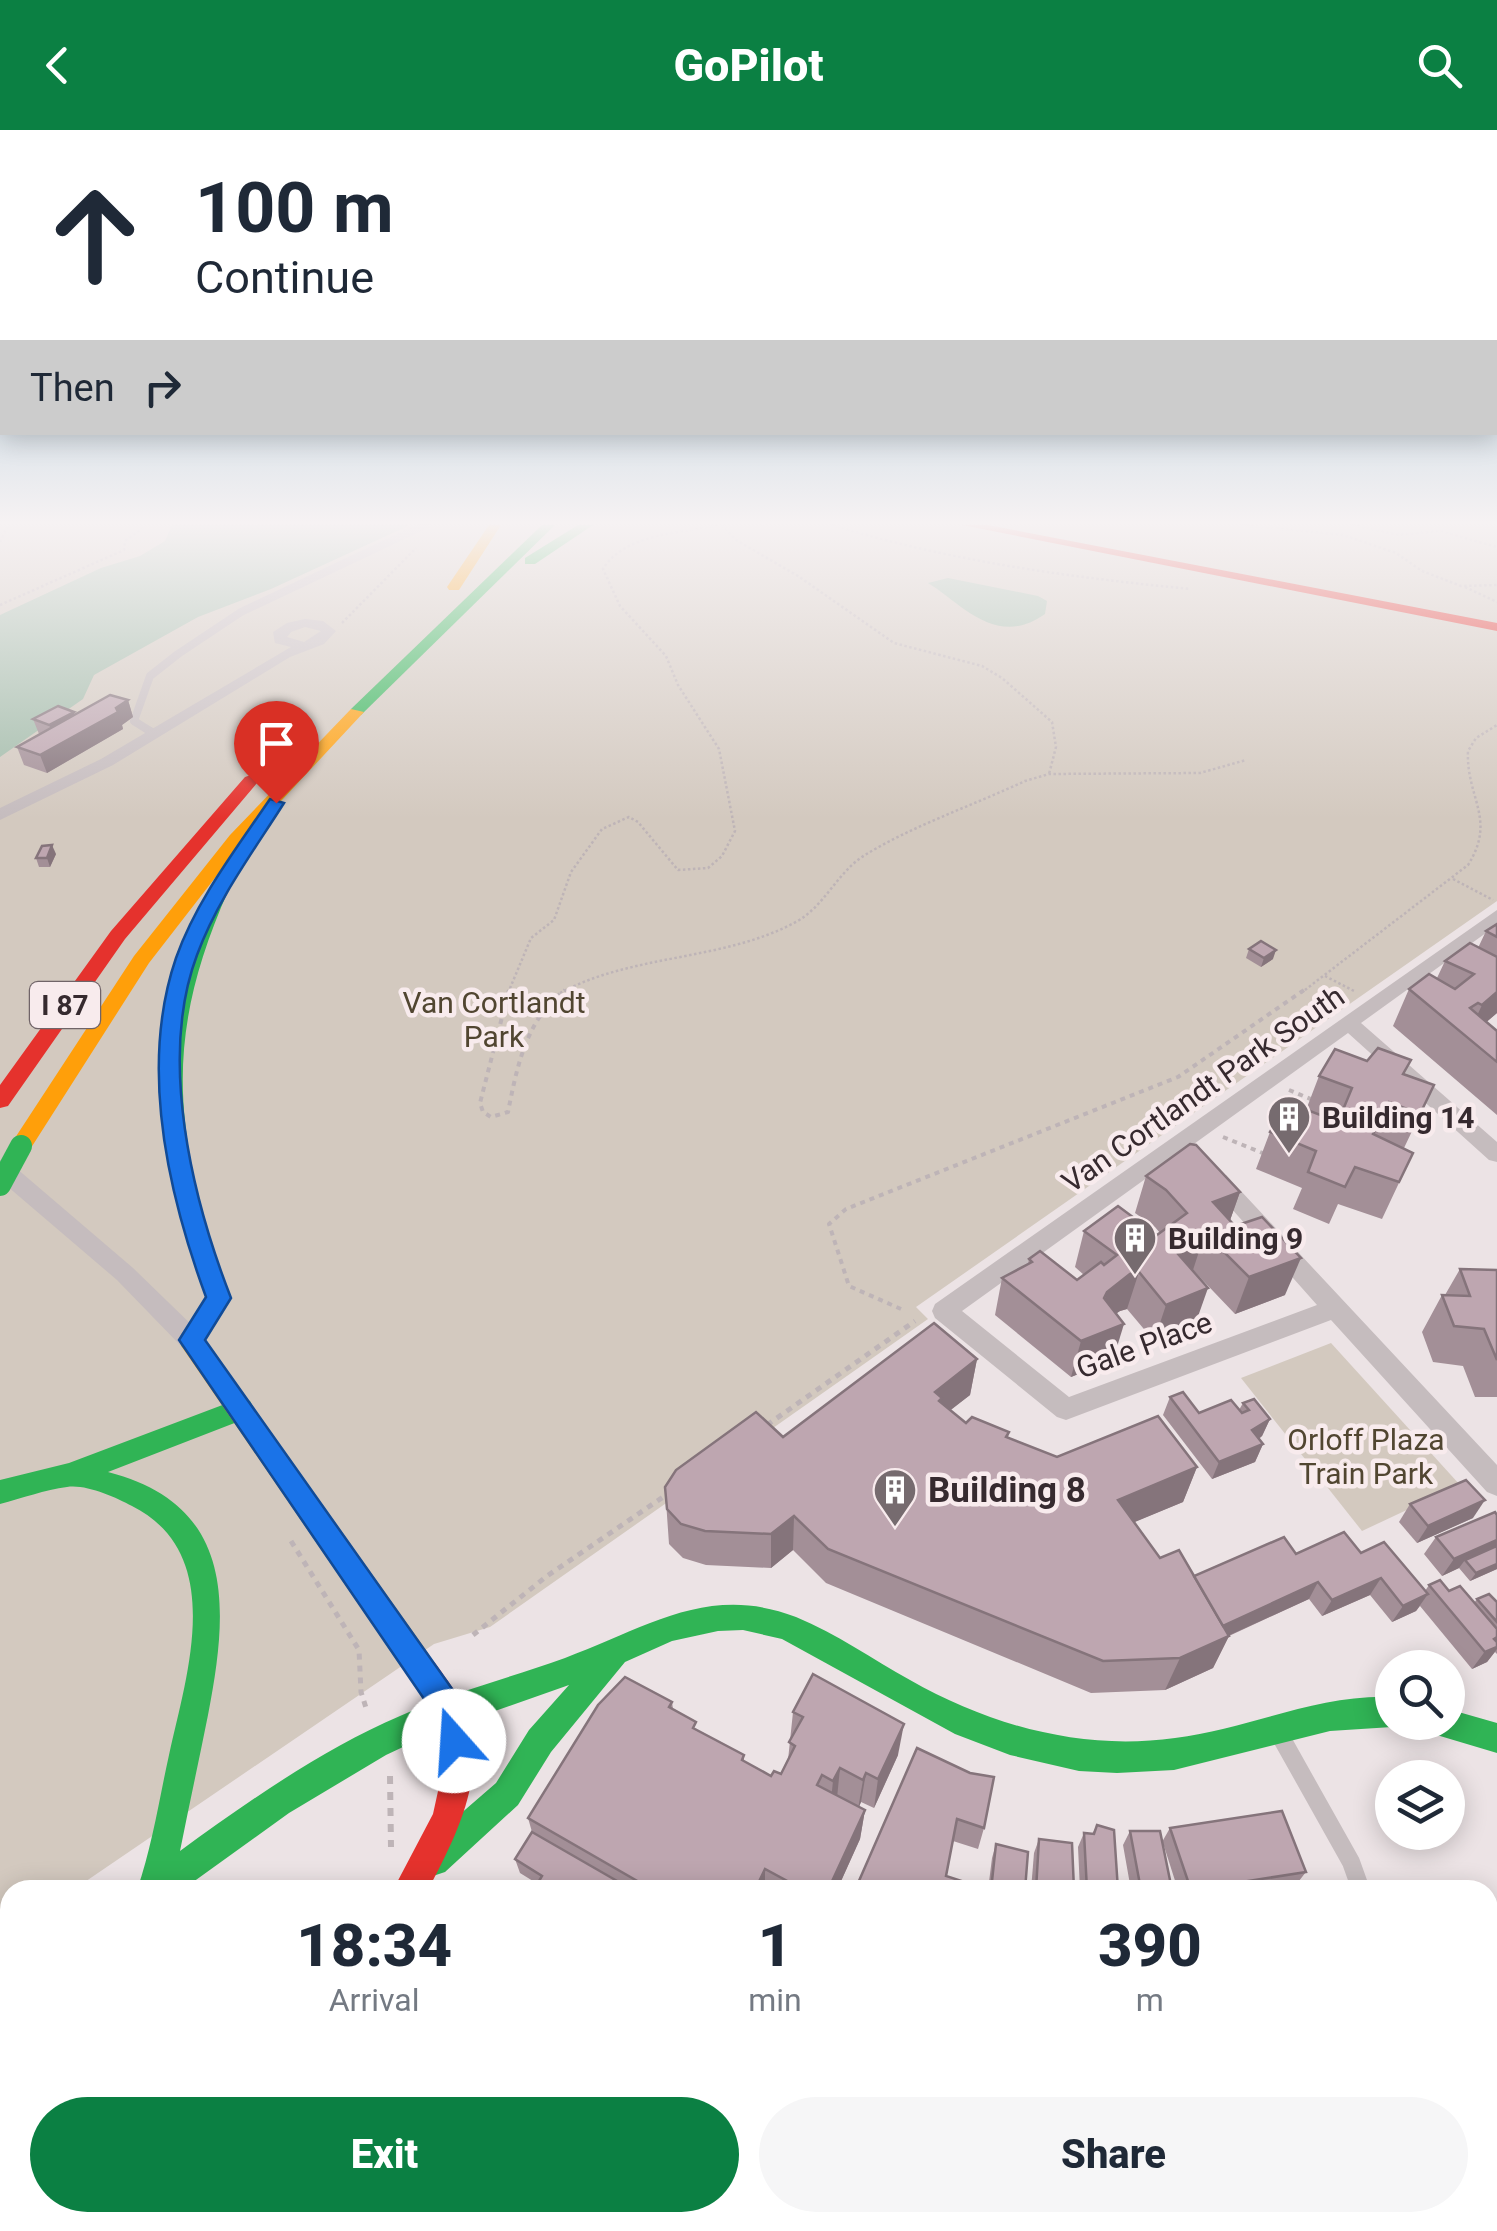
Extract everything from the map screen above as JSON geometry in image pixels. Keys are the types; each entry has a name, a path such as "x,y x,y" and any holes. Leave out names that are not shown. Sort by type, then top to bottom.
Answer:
{"main road":[{"path":"393,643 415,623"},
{"name":"I 87","path":"0,1185 21,1146 142,960 205,876 296,771 451,623"},
{"name":"I 87","path":"0,1101 124,927 199,836 262,768"},
{"path":"296,771 204,916 186,958 174,1004 169,1059 179,1155 198,1244 218,1298 192,1340 450,1710 458,1773 454,1799 417,1880"},
{"path":"0,1492 71,1474 241,1409"},
{"path":"71,1474 118,1482 160,1502 192,1536 208,1586 211,1620 206,1658 156,1880"},
{"path":"168,1880 250,1820 379,1743 450,1710 580,1667 655,1630 694,1618 729,1615 764,1620 822,1642 904,1693 958,1720 1022,1742 1081,1755 1170,1754 1208,1748 1344,1710 1375,1711"},
{"path":"426,1867 507,1794 540,1741 621,1647"},
{"path":"1465,1729 1497,1738"}],"street":[{"path":"0,815 154,734 302,645"},
{"name":"Van Cortlandt Park South","path":"944,1311 1496,916"},
{"path":"1348,1022 1497,1154"},
{"path":"1190,1135 1336,1308 1497,1484"},
{"path":"0,1167 126,1274 192,1340"},
{"name":"Gale Place","path":"944,1311 1066,1409 1336,1308"}],"lane":[{"path":"154,734 134,721 150,676 224,623"},
{"path":"1276,1729 1358,1880"}],"path":[{"path":"636,623 666,656 678,685 716,739 734,831 722,856 708,868 694,872 678,870 638,822 628,817 602,830 571,872 554,920 531,938 514,975 501,1010 482,1090 482,1112 491,1117 508,1112 517,1070 535,1021 561,992 592,977 773,932 817,908 840,875 880,846 1026,780 1048,774 1200,773 1246,760"},
{"path":"865,623 894,644 973,664 1002,678 1052,722 1056,747 1048,774"},
{"path":"901,1308 849,1286 829,1224 846,1209 1178,1077 1326,976 1453,879 1480,848 1484,826 1468,751 1470,744 1497,724"},
{"path":"1453,879 1496,916"},
{"path":"1326,976 1375,1003"},
{"path":"1190,1135 1265,1154"},
{"path":"755,1434 915,1321"},
{"path":"473,1634 547,1576 675,1490"},
{"path":"282,1527 359,1650 361,1692"},
{"path":"379,1743 392,1782 391,1859"}],"green space":[{"name":"Van Cortlandt Park","path":"0,623 1497,623 1497,901 916,1307 928,1319 490,1627 434,1644 88,1880 0,1880"},
{"name":"Orloff Plaza Train Park","path":"1331,1343 1460,1485 1362,1531 1241,1378"}],"shaded area":[{"path":"0,623 187,623 94,675 83,699 0,757"},
{"path":"990,623 1029,623 1011,627"}],"building":[{"path":"110,695 128,700 116,708 118,712 40,755 17,747"},
{"path":"58,706 74,712 49,725 33,719"},
{"path":"52,845 47,858 36,858 42,846"},
{"path":"1497,924 1497,937 1486,931"},
{"path":"1261,941 1276,950 1264,958 1249,949"},
{"path":"1470,943 1497,957 1497,992 1482,1005 1470,1008 1497,1031 1497,1062 1409,989 1429,974 1455,989 1474,974 1445,961"},
{"path":"1378,1048 1411,1060 1403,1074 1434,1085 1420,1114 1389,1102 1373,1134 1413,1153 1399,1182 1355,1167 1345,1187 1308,1172 1316,1151 1270,1132 1287,1102 1333,1120 1340,1117 1352,1088 1319,1076 1335,1049 1367,1061"},
{"path":"1190,1144 1196,1145 1240,1192 1213,1202 1235,1226 1262,1217 1301,1258 1249,1277 1205,1233 1178,1254 1208,1288 1166,1305 1139,1272 1130,1274 1104,1298 1124,1324 1081,1341 1002,1278 1032,1262 1029,1259 1040,1251 1077,1280 1101,1262 1104,1265 1117,1255 1084,1231 1118,1206 1157,1235 1187,1213 1166,1190 1146,1176"},
{"path":"1460,1269 1497,1270 1497,1360 1484,1329 1454,1326 1442,1295 1470,1296"},
{"name":"Building 8","path":"934,1323 977,1359 935,1392 942,1398 939,1401 966,1423 972,1417 1009,1432 1006,1437 1057,1457 1158,1416 1197,1467 1118,1500 1160,1558 1179,1550 1229,1636 1180,1658 1103,1661 828,1549 794,1516 771,1534 705,1531 681,1524 667,1509 665,1487 676,1470 756,1412 783,1437"},
{"path":"1183,1392 1199,1413 1231,1400 1242,1413 1249,1410 1243,1403 1254,1399 1270,1419 1252,1430 1263,1444 1219,1462 1170,1397"},
{"path":"1466,1480 1485,1500 1428,1526 1410,1504"},
{"path":"1495,1512 1497,1540 1454,1559 1436,1537"},
{"path":"1344,1532 1361,1553 1384,1542 1428,1594 1403,1606 1381,1578 1332,1600 1318,1582 1223,1626 1194,1576 1284,1537 1296,1554"},
{"path":"1497,1546 1497,1564 1476,1573 1465,1560"},
{"path":"1440,1580 1449,1591 1460,1586 1497,1629 1497,1647 1485,1652 1429,1585"},
{"path":"1489,1594 1497,1602 1497,1622 1477,1599"},
{"path":"813,1674 904,1724 878,1779 866,1773 863,1780 840,1768 833,1781 822,1775 817,1785 865,1810 833,1880 785,1880 765,1869 760,1880 636,1880 528,1818 598,1705 625,1677 672,1702 669,1707 696,1722 693,1728 744,1755 742,1760 771,1776 774,1771 781,1774 795,1746 789,1742 803,1717 793,1712"},
{"path":"917,1748 970,1773 994,1777 984,1828 957,1819 946,1876 958,1880 859,1880"},
{"path":"1282,1811 1306,1872 1255,1880 1188,1880 1170,1828"},
{"path":"1097,1825 1114,1830 1117,1880 1086,1880 1084,1833 1094,1834"},
{"path":"1130,1831 1160,1831 1170,1880 1139,1880"},
{"path":"532,1832 615,1880 540,1880 542,1876 515,1859"},
{"path":"1039,1839 1072,1843 1074,1880 1037,1880"},
{"path":"996,1844 1028,1852 1026,1880 992,1880"}],"traffic: fast":[{"path":"356,712 448,623"},
{"path":"191,1340 218,1298 185,1192 176,1142 172,1042 196,942 220,889"},
{"path":"0,1185 21,1146"},
{"path":"0,1492 71,1474 241,1409"},
{"path":"71,1474 122,1487 160,1506 185,1531 200,1560 207,1595 206,1634 157,1880"},
{"path":"168,1880 309,1781 409,1727 560,1674 672,1628 718,1617 743,1617 786,1627 965,1723 1010,1740 1079,1755 1174,1754 1330,1716 1375,1712"},
{"path":"433,1860 507,1794 540,1741 611,1659"},
{"path":"1465,1729 1497,1738"}],"traffic: slow":[{"path":"21,1146 141,960 236,839 356,712"},
{"path":"191,1340 417,1663"}],"traffic: jam":[{"path":"1476,623 1497,627"},
{"path":"0,1101 118,935 251,780"},
{"path":"415,1880 448,1819 458,1773 450,1710 417,1663"}],"place":[{"name":"Building 14","path":"1289,1155"},
{"name":"Building 9","path":"1135,1276"},
{"name":"Building 8","path":"895,1528"}],"route":[{"path":"276,803 204,916 186,958 174,1004 170,1090 179,1155 198,1244 218,1298 192,1340 450,1710 454,1741"}]}
